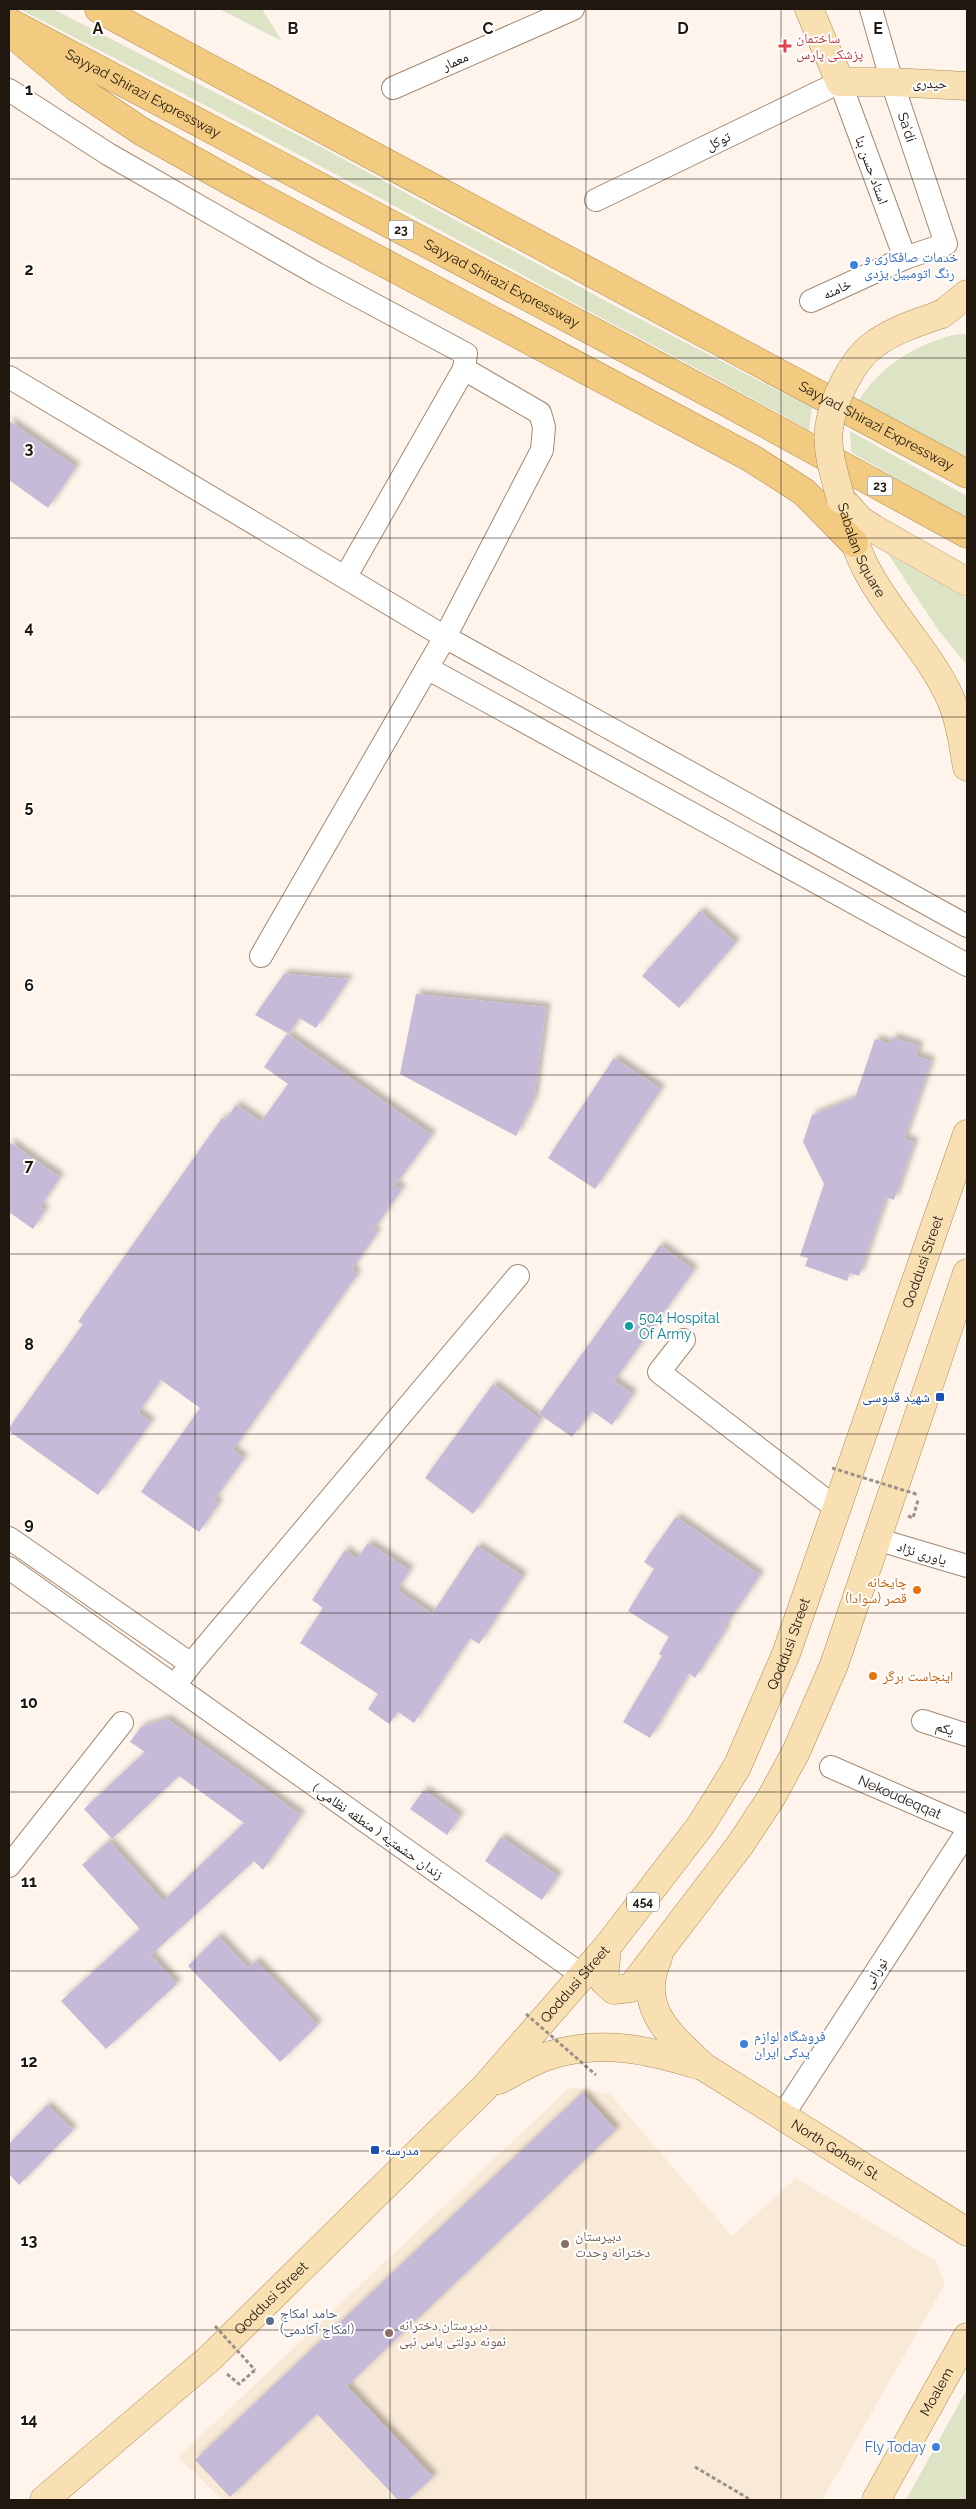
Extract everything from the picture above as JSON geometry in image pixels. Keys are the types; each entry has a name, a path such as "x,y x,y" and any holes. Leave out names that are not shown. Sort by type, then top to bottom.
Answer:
{"highway":[{"name":"Sayyad Shirazi Expressway","path":"99,9 967,474"},
{"name":"Sayyad Shirazi Expressway","path":"9,22 726,402 967,534"},
{"path":"9,32 77,88 141,131 232,182 752,458 804,492 854,543"}],"main road":[{"path":"809,9 840,82"},
{"name":"حیدری","path":"840,82 892,82 967,86"},
{"name":"Sabalan Square","path":"967,294 955,315 905,327 874,344 846,378 836,400 829,429 830,452 854,543 869,575 904,629 919,646 950,699 956,715 967,767"},
{"path":"841,499 867,525 967,582"},
{"name":"Qoddusi Street","path":"49,2498 210,2358 486,2086 607,1947 702,1825 737,1767 786,1654 967,1134"},
{"path":"607,1947 604,1981 614,1990 622,1991 631,1988 740,1845 771,1798 796,1752 834,1665 967,1273"},
{"path":"666,1942 655,1964 652,1977 651,1991 656,2015 673,2038 704,2067"},
{"name":"Qoddusi Street","path":"486,2086 550,2055 603,2046 646,2051 704,2067"},
{"name":"North Gohari St.","path":"704,2067 967,2232"},
{"name":"Moalem","path":"876,2500 967,2337"}],"street":[{"name":"معمار","path":"393,88 572,9"},
{"name":"Sa'di","path":"872,9 892,82 946,244"},
{"name":"توکل","path":"596,200 840,82"},
{"name":"استاد حسن بنا","path":"840,82 905,258"},
{"path":"9,90 108,154 317,274 466,354 464,369 346,576"},
{"name":"خامنه","path":"811,301 905,258 946,244"},
{"path":"261,956 445,637 542,450 544,426 540,414 464,369"},
{"path":"9,377 346,576 445,637 967,926"},
{"path":"427,668 967,965"},
{"path":"924,941 939,910"},
{"path":"173,1686 518,1276"},
{"path":"684,1340 659,1372 836,1508"},
{"path":"9,1538 192,1664"},
{"name":"یاوری نژاد","path":"876,1539 967,1566"},
{"name":"زندان حشمتیه ( منطقه نظامی )","path":"9,1568 582,1975"},
{"name":"یکم","path":"923,1721 967,1734"},
{"path":"9,1866 122,1723"},
{"name":"Nekoudeqqat","path":"831,1766 967,1826"},
{"name":"نورانی","path":"782,2115 967,1832"}],"path":[{"path":"832,1468 919,1495 913,1518"},
{"path":"526,2014 596,2075"},
{"path":"215,2326 254,2370 239,2384"},
{"path":"695,2467 751,2500"}],"shaded area":[{"path":"570,2087 610,2094 732,2236 796,2178 936,2261 945,2284 822,2500 222,2500 178,2457"}],"green space":[{"path":"19,9 53,9 319,146 619,308 812,408 809,431 351,182"},
{"path":"219,9 262,9 282,41"},
{"path":"958,334 967,334 967,458 859,400 878,376 902,357 929,343"},
{"path":"850,431 967,496 967,519 851,452"},
{"path":"888,554 967,599 967,665 939,631"},
{"path":"967,2389 967,2500 906,2500"}],"building":[{"path":"9,421 76,467 48,508 9,480"},
{"path":"700,911 736,943 679,1008 642,976"},
{"path":"284,974 349,979 316,1028 299,1018 289,1034 255,1015"},
{"path":"416,994 546,1007 534,1099 516,1136 400,1074"},
{"path":"287,1034 432,1135 395,1185 402,1189 373,1230 377,1233 352,1269 357,1275 233,1450 244,1458 214,1500 219,1503 199,1532 141,1492 200,1408 161,1380 138,1413 151,1422 98,1495 9,1431 9,1428 83,1324 78,1322 222,1118 225,1120 236,1105 261,1122 288,1084 264,1067"},
{"path":"892,1037 919,1046 916,1056 931,1061 904,1139 914,1142 894,1200 886,1197 859,1276 850,1273 847,1281 805,1266 808,1258 800,1256 824,1184 803,1142 812,1115 855,1098 875,1039 890,1044"},
{"path":"614,1058 661,1089 595,1189 548,1158"},
{"path":"9,1142 60,1177 40,1207 45,1210 33,1229 9,1212"},
{"name":"504 Hospital Of Army","path":"660,1245 694,1270 614,1381 633,1394 612,1425 592,1411 572,1437 539,1414"},
{"path":"493,1384 541,1420 473,1514 425,1478"},
{"path":"676,1517 760,1575 724,1628 726,1629 695,1678 689,1673 650,1738 623,1722 662,1656 659,1654 669,1637 628,1611 654,1569 644,1562"},
{"path":"368,1543 410,1570 397,1590 432,1614 477,1546 523,1576 479,1644 470,1638 414,1723 398,1712 389,1724 368,1709 378,1694 300,1643 323,1608 312,1600 345,1550 357,1559"},
{"path":"167,1719 301,1815 263,1870 254,1861 151,1955 177,1984 106,2049 61,2001 140,1929 82,1865 109,1841 163,1901 244,1823 179,1776 112,1839 84,1809 145,1752 130,1742 141,1727"},
{"path":"424,1790 460,1816 447,1835 410,1809"},
{"path":"501,1837 558,1876 542,1900 485,1861"},
{"path":"218,1936 248,1968 256,1961 318,2025 280,2062 188,1966"},
{"path":"582,2093 616,2130 347,2386 433,2477 408,2500 398,2500 317,2414 230,2497 195,2460"},
{"path":"47,2105 73,2130 19,2185 9,2174 9,2144"}],"place":[{"name":"ساختمان پزشکی پارس","path":"785,46"},
{"name":"خدمات صافکاری و رنگ اتومبیل یزدی","path":"854,265"},
{"name":"504 Hospital Of Army","path":"629,1326"},
{"name":"شهید قدوسی","path":"940,1397"},
{"name":"چایخانه قصر (سوادا)","path":"917,1590"},
{"name":"اینجاست برگر","path":"873,1676"},
{"name":"فروشگاه لوازم یدکی ایران","path":"744,2044"},
{"name":"مدرسه","path":"375,2150"},
{"name":"دبیرستان دخترانه وحدت","path":"565,2244"},
{"name":"حامد امکاج (امکاج آکادمی)","path":"270,2321"},
{"name":"دبیرستان دخترانه نمونه دولتی یاس نبی","path":"389,2333"},
{"name":"Fly Today","path":"936,2447"}]}
